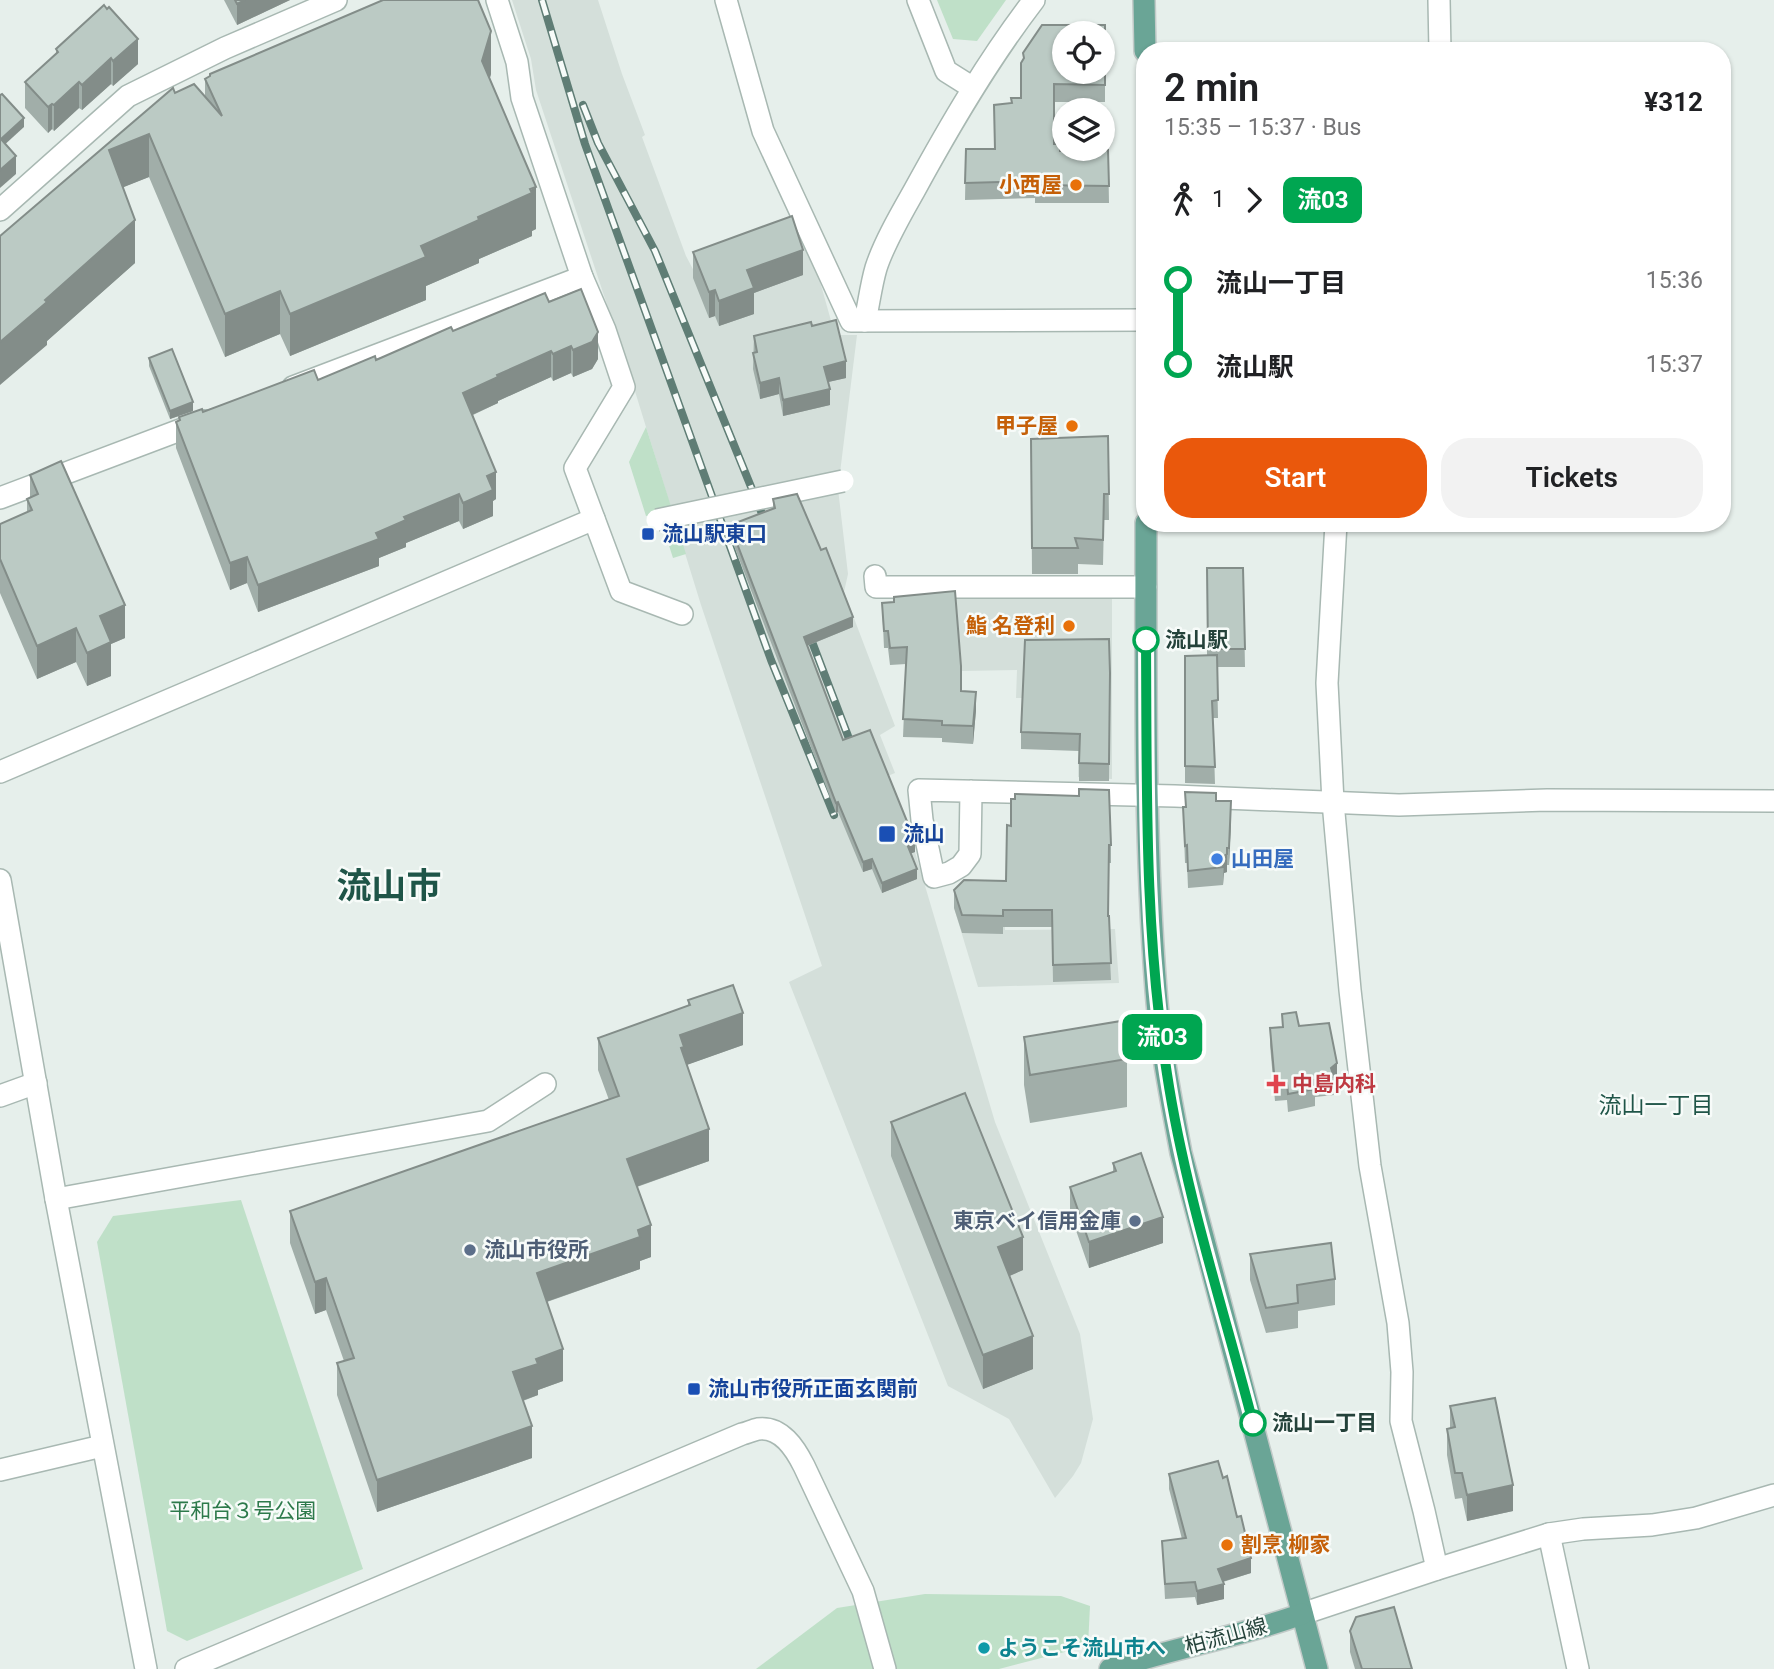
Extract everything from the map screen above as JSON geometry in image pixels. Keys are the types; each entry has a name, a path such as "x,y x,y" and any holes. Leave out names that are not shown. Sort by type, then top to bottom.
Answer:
{"main road":[{"path":"1144,0 1145,42"},
{"path":"1146,532 1147,795 1156,992 1167,1074 1181,1153 1317,1669"},
{"name":"柏流山線","path":"1110,1669 1152,1655 1272,1625 1302,1614"}],"street":[{"path":"0,211 128,96 225,48 336,0"},
{"path":"497,0 517,62 522,98 582,277 605,330 624,387 575,468 621,591 682,614"},
{"path":"726,0 763,131 850,321 1136,320"},
{"path":"918,0 946,71 973,88"},
{"path":"875,321 877,266 897,221 973,88 1034,0"},
{"path":"1439,0 1440,42"},
{"path":"273,394 582,277"},
{"path":"0,499 222,414"},
{"path":"657,520 843,481"},
{"path":"0,772 594,519"},
{"path":"1335,532 1327,683 1333,802 1350,990 1370,1166 1398,1323 1402,1372 1401,1421 1437,1569"},
{"path":"876,582 1146,587"},
{"path":"971,791 1399,805 1547,800 1774,801"},
{"path":"0,880 146,1669"},
{"path":"0,1096 36,1083"},
{"path":"57,1199 488,1121 545,1084"},
{"path":"186,1669 760,1429 775,1431 796,1450 863,1591 885,1669"},
{"path":"0,1470 103,1446"},
{"path":"1302,1614 1549,1534 1685,1520 1774,1495"},
{"path":"1549,1534 1578,1669"}],"shaded area":[{"path":"512,0 598,0 645,135 642,137 686,256 695,273 798,235 819,278 835,335 857,335 838,489 848,574 844,592 895,726 880,735 895,773 885,777 915,852 995,1122 1080,1334 1093,1419 1081,1463 1055,1498 1009,1419 948,1386 789,982 822,966 701,605 625,359 536,90 531,59"},
{"path":"1112,597 1112,779 1078,777 1078,698 1016,698 1017,670 962,671 956,598"},
{"path":"1004,898 1005,930 1115,929 1119,983 978,987 954,908"}],"green space":[{"path":"937,0 1006,0 977,41 953,39"},
{"path":"646,427 686,554 673,558 664,530 667,525 664,513 646,516 629,462"},
{"name":"平和台３号公園","path":"241,1200 363,1569 187,1641 167,1631 97,1242 113,1216"},
{"path":"925,1594 1061,1596 1090,1606 1088,1646 999,1669 756,1669 837,1608"}],"building":[{"path":"383,0 478,0 491,31 482,61 536,187 530,189 532,193 421,246 426,257 290,314 280,291 225,314 149,134 109,150 135,220 0,342 0,236 173,88 175,93 194,84 222,116 205,79 210,74"},
{"path":"104,5 107,9 109,7 138,39 113,61 111,58 82,85 79,82 54,105 48,107 25,82"},
{"path":"1042,25 1052,25 1052,161 1108,161 1109,186 1035,185 1035,181 965,183 966,149 995,149 994,105 1012,103 1011,98 1021,98 1021,63 1023,53"},
{"path":"2,94 24,118 1,139 0,95"},
{"path":"0,138 16,156 0,170"},
{"path":"792,216 803,250 747,270 754,288 719,301 715,290 709,292 693,252"},
{"path":"581,289 598,332 592,342 573,350 571,346 553,354 551,351 463,393 496,472 487,476 493,490 463,503 459,494 404,517 406,520 376,533 379,539 258,585 247,557 230,563 176,422 180,420 179,417 202,409 203,412 314,370 318,380 375,356 376,360 451,327 453,331 545,293 549,302"},
{"path":"836,320 846,361 824,367 830,389 783,400 779,378 760,383 753,353 757,352 754,336 811,322 812,326"},
{"path":"172,349 193,402 170,411 149,358"},
{"path":"1108,436 1109,494 1104,494 1103,540 1075,538 1078,548 1032,548 1031,439"},
{"path":"61,461 125,605 100,616 111,642 87,653 76,628 37,646 0,559 0,524 32,510 27,499 38,494 30,475"},
{"path":"797,494 821,550 826,548 853,617 804,637 843,740 870,730 915,841 907,844 917,869 882,883 872,859 863,862 838,802 836,803 730,525 775,508 773,499"},
{"path":"1207,568 1243,568 1245,649 1208,649"},
{"path":"955,591 961,691 976,692 973,726 903,719 907,647 890,648 888,631 884,631 882,603 894,602 894,597"},
{"path":"1109,639 1109,764 1079,763 1080,734 1021,732 1025,640"},
{"path":"1217,655 1218,700 1212,701 1215,767 1185,766 1185,656"},
{"path":"1079,789 1109,790 1111,845 1108,916 1111,963 1053,965 1052,910 1003,910 1003,916 962,915 954,890 964,880 1006,881 1007,825 1011,826 1011,799 1015,799 1015,794 1079,796"},
{"path":"1185,792 1216,793 1216,801 1231,801 1229,848 1224,856 1223,867 1188,871 1183,807 1186,807"},
{"path":"733,985 743,1013 680,1035 684,1047 681,1048 709,1129 627,1159 651,1225 638,1230 640,1237 537,1273 563,1349 536,1359 538,1364 513,1372 532,1426 377,1480 337,1363 354,1358 326,1278 315,1282 290,1211 619,1096 598,1038 690,1005 688,1000"},
{"path":"1296,1012 1299,1026 1329,1023 1337,1063 1331,1068 1334,1077 1313,1080 1315,1089 1288,1094 1287,1083 1275,1084 1270,1028 1283,1027 1282,1014"},
{"path":"1121,1021 1127,1059 1030,1075 1024,1037"},
{"path":"965,1093 1023,1237 998,1247 1033,1336 983,1355 891,1122"},
{"path":"1141,1153 1163,1217 1089,1242 1070,1187 1116,1171 1113,1163"},
{"path":"1331,1243 1335,1279 1297,1285 1298,1303 1266,1308 1250,1254"},
{"path":"1495,1398 1513,1485 1467,1495 1462,1473 1455,1473 1447,1429 1455,1427 1450,1406"},
{"path":"1218,1461 1223,1478 1227,1476 1237,1517 1241,1516 1251,1558 1218,1569 1224,1584 1197,1591 1195,1582 1165,1584 1162,1541 1186,1538 1169,1474"},
{"path":"1394,1607 1412,1669 1362,1669 1350,1631 1356,1617"}],"railway":[{"path":"542,0 585,144 771,660 834,815"},
{"path":"583,105 598,143 655,251 769,531"},
{"path":"806,626 856,757"}],"bus line":[{"name":"流03","path":"1146,640 1148,828 1156,992 1167,1074 1181,1153 1253,1423"}],"place":[{"name":"小西屋","path":"1076,185"},
{"name":"甲子屋","path":"1072,426"},
{"name":"流山駅東口","path":"648,534"},
{"name":"鮨 名登利","path":"1069,626"},
{"name":"流山駅","path":"1146,640"},
{"name":"流山","path":"887,834"},
{"name":"山田屋","path":"1217,859"},
{"name":"中島内科","path":"1276,1084"},
{"name":"東京ベイ信用金庫","path":"1135,1221"},
{"name":"流山市役所","path":"470,1250"},
{"name":"流山市役所正面玄関前","path":"694,1389"},
{"name":"流山一丁目","path":"1253,1423"},
{"name":"割烹 柳家","path":"1227,1545"},
{"name":"ようこそ流山市へ","path":"984,1648"}],"district":[{"name":"流山市","path":"389,886"},
{"name":"流山一丁目","path":"1656,1105"}]}
